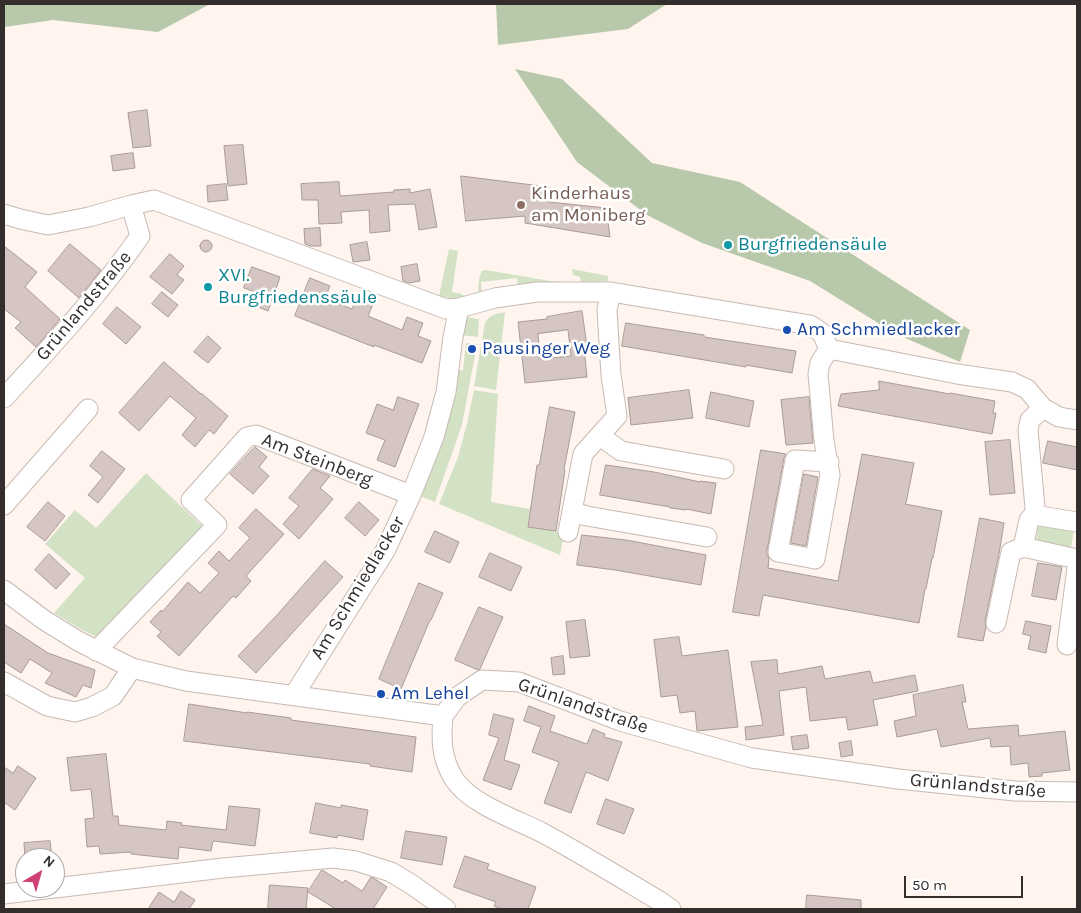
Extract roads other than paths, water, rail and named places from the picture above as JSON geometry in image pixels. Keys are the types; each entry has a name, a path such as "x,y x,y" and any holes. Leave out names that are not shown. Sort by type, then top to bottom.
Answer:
{"street":[{"path":"4,214 48,225 89,217 154,200 446,309 459,308 496,298 537,292 611,292 810,325 822,333 829,349"},
{"name":"Grünlandstraße","path":"4,398 108,280 140,236 131,205"},
{"path":"568,532 583,454 617,416 611,375 607,310 611,292"},
{"name":"Am Schmiedlacker","path":"294,695 385,550 411,495 434,437 446,392 459,308"},
{"path":"829,349 957,374 1012,382 1027,389 1042,408 1059,417 1077,420"},
{"path":"828,462 795,460 778,552 815,559 830,475 828,462 824,440 818,374 820,363 829,349"},
{"path":"4,506 88,408"},
{"path":"1024,547 1028,520 1034,515 1035,508 1028,430 1030,420 1042,408"},
{"name":"Am Steinberg","path":"96,651 216,524 190,500 247,437 256,436 411,495"},
{"path":"600,436 621,452 724,469"},
{"path":"572,512 708,537"},
{"path":"1034,515 1077,522"},
{"path":"996,624 1011,552 1024,547 1077,559"},
{"path":"1066,645 1077,568"},
{"path":"4,591 78,642 132,668 186,681 442,716 441,736 444,756 454,779 471,796 541,832 671,909"},
{"path":"4,682 47,706 75,712 92,707 112,696 132,668"},
{"name":"Grünlandstraße","path":"442,716 457,697 482,680 519,682 620,721 752,758 898,779 1015,791 1077,792"},
{"path":"65,887 214,869 333,858 356,861 391,872 446,909"}],"place":[{"name":"Kinderhaus am Moniberg","path":"521,205"},
{"name":"Burgfriedensäule","path":"728,245"},
{"name":"XVI. Burgfriedenssäule","path":"208,287"},
{"name":"Am Schmiedlacker","path":"787,330"},
{"name":"Pausinger Weg","path":"472,349"},
{"name":"Am Lehel","path":"381,694"}]}
